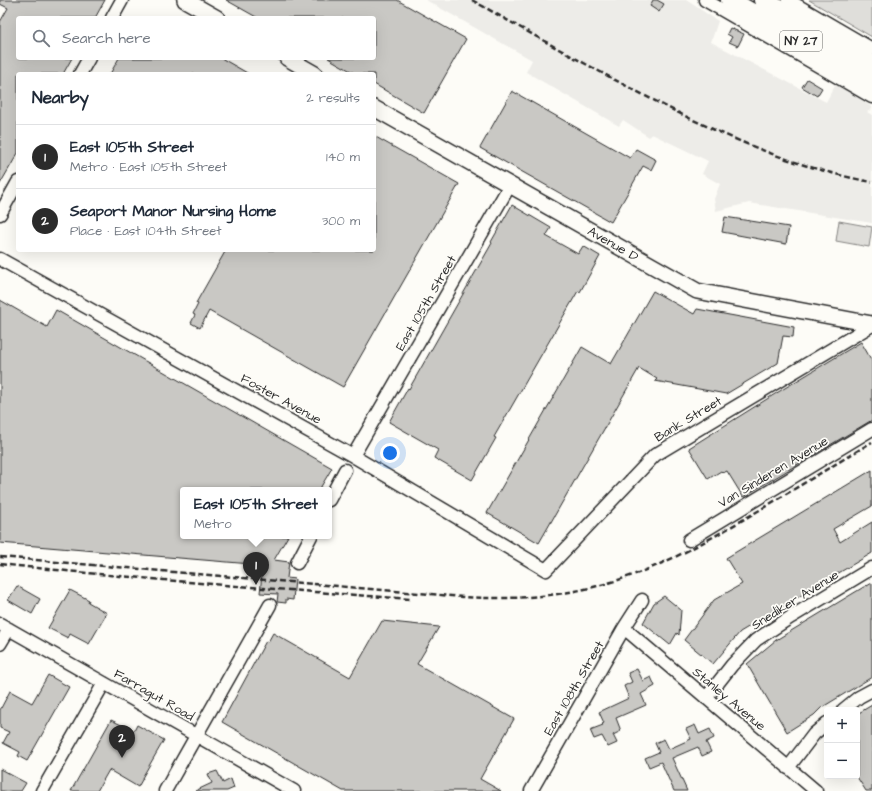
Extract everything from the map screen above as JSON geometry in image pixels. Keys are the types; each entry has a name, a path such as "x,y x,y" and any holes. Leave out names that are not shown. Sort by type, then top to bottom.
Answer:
{"highway":[{"name":"NY 27","path":"730,0 872,83"},
{"name":"NY 27","path":"763,0 872,64"}],"main road":[{"path":"185,0 213,16"},
{"path":"290,60 312,72"},
{"name":"Avenue D","path":"376,109 697,292 872,325"}],"street":[{"path":"113,16 122,0"},
{"path":"705,0 872,96"},
{"path":"788,0 872,49"},
{"path":"81,72 88,60"},
{"name":"East 105th Street","path":"353,456 510,185"},
{"path":"0,214 16,186"},
{"name":"Foster Avenue","path":"0,259 353,456 546,570"},
{"name":"Bank Street","path":"546,570 655,455 872,325"},
{"name":"Van Sinderen Avenue","path":"689,540 872,429"},
{"path":"332,494 345,470"},
{"path":"296,563 309,539"},
{"name":"Snediker Avenue","path":"706,698 732,665 756,640 872,568"},
{"name":"East 108th Street","path":"531,791 624,628 642,600"},
{"path":"165,791 195,735 270,605"},
{"path":"0,644 4,627"},
{"name":"Farragut Road","path":"4,627 294,791"},
{"name":"Stanley Avenue","path":"624,628 816,791"},
{"path":"42,791 104,683"},
{"path":"847,707 859,697 872,690"},
{"path":"788,768 814,734 824,726"}],"shaded area":[{"path":"426,0 686,0 718,21 711,42 826,102 836,83 872,107 872,109 867,112 872,115 872,223 749,203 716,211 714,199 720,184 702,174 708,161 652,134 649,137 623,120 619,126 526,72 532,60"},
{"path":"809,0 872,0 872,37"},
{"path":"839,221 872,227 869,247 836,241"}],"building":[{"path":"0,0 105,0 96,16 16,16 16,60 71,60 64,72 16,72 16,156 0,184 0,22 8,8 0,4"},
{"path":"226,0 397,0 466,39 424,113 376,85 376,72 352,72 332,60 376,60 376,16 254,16"},
{"path":"653,0 657,0 664,4 659,12 650,6"},
{"path":"730,28 744,34 738,46 729,42 732,37 727,34"},
{"path":"118,60 224,60 246,72 111,72"},
{"path":"807,79 822,88 817,96 802,87"},
{"path":"512,91 630,158 636,149 656,160 651,170 643,166 611,222 480,148"},
{"path":"376,137 459,184 343,387 209,311 200,328 191,323 195,315 193,314 198,304 196,303 225,252 376,252"},
{"path":"512,205 551,228 546,236 578,254 583,246 600,256 580,292 578,291 494,437 496,438 472,480 434,458 438,450 389,422 492,243 491,242"},
{"path":"725,217 789,227 786,244 722,232"},
{"path":"653,291 694,314 697,309 794,327 793,337 783,336 778,363 726,394 655,381 657,379 639,368 539,543 487,513 582,347 611,364"},
{"path":"0,300 47,327 56,310 332,468 321,487 180,487 180,539 286,539 274,560 289,562 287,578 295,579 293,600 286,599 286,603 277,602 278,594 260,593 263,565 0,543"},
{"path":"861,342 872,361 872,420 743,497 727,471 723,473 721,471 708,479 689,448"},
{"path":"872,470 872,506 833,529 840,542 872,522 872,553 740,632 713,664 684,640 714,600 742,584 726,558"},
{"path":"872,583 872,677 821,708 814,715 787,732 747,664 776,640"},
{"path":"17,586 40,599 32,614 8,600"},
{"path":"70,590 89,600 88,602 107,613 89,644 70,634 68,638 48,628"},
{"path":"664,596 681,610 679,635 677,633 670,645 643,623 654,603"},
{"path":"382,621 439,627 417,664 514,719 480,779 501,791 343,791 222,722 266,641 268,642 273,633 350,677"},
{"path":"637,669 643,681 651,677 655,686 641,694 646,705 616,718 621,731 613,735 617,743 608,747 602,736 594,739 590,730 603,725 602,724 604,723 599,712 629,698 624,686 632,682 628,673"},
{"path":"48,675 69,687 27,761 18,756 20,752 3,743 9,732 0,728 0,710 10,691 32,703"},
{"path":"872,705 872,791 866,791 858,779 860,779 860,712"},
{"path":"111,720 134,731 137,725 164,740 138,787 109,770 97,791 71,791"},
{"path":"695,725 699,734 710,729 714,738 706,742 711,752 702,756 698,747 672,758 687,791 674,791 661,762 649,767 645,758 659,752 655,743 664,739 669,749 691,739 686,729"},
{"path":"0,769 26,783 21,791 0,791"},
{"path":"217,771 223,783 231,779 234,788 227,791 195,791 212,783 208,774"}],"railway":[{"path":"472,0 615,80 692,120 780,157 811,167 872,182"},
{"path":"0,557 464,597 519,598 573,592 628,577 685,552 740,522 872,442"},
{"path":"0,564 154,579 410,599"}],"place":[{"name":"East 105th Street","path":"256,585"},
{"name":"Seaport Manor Nursing Home","path":"122,758"}]}
